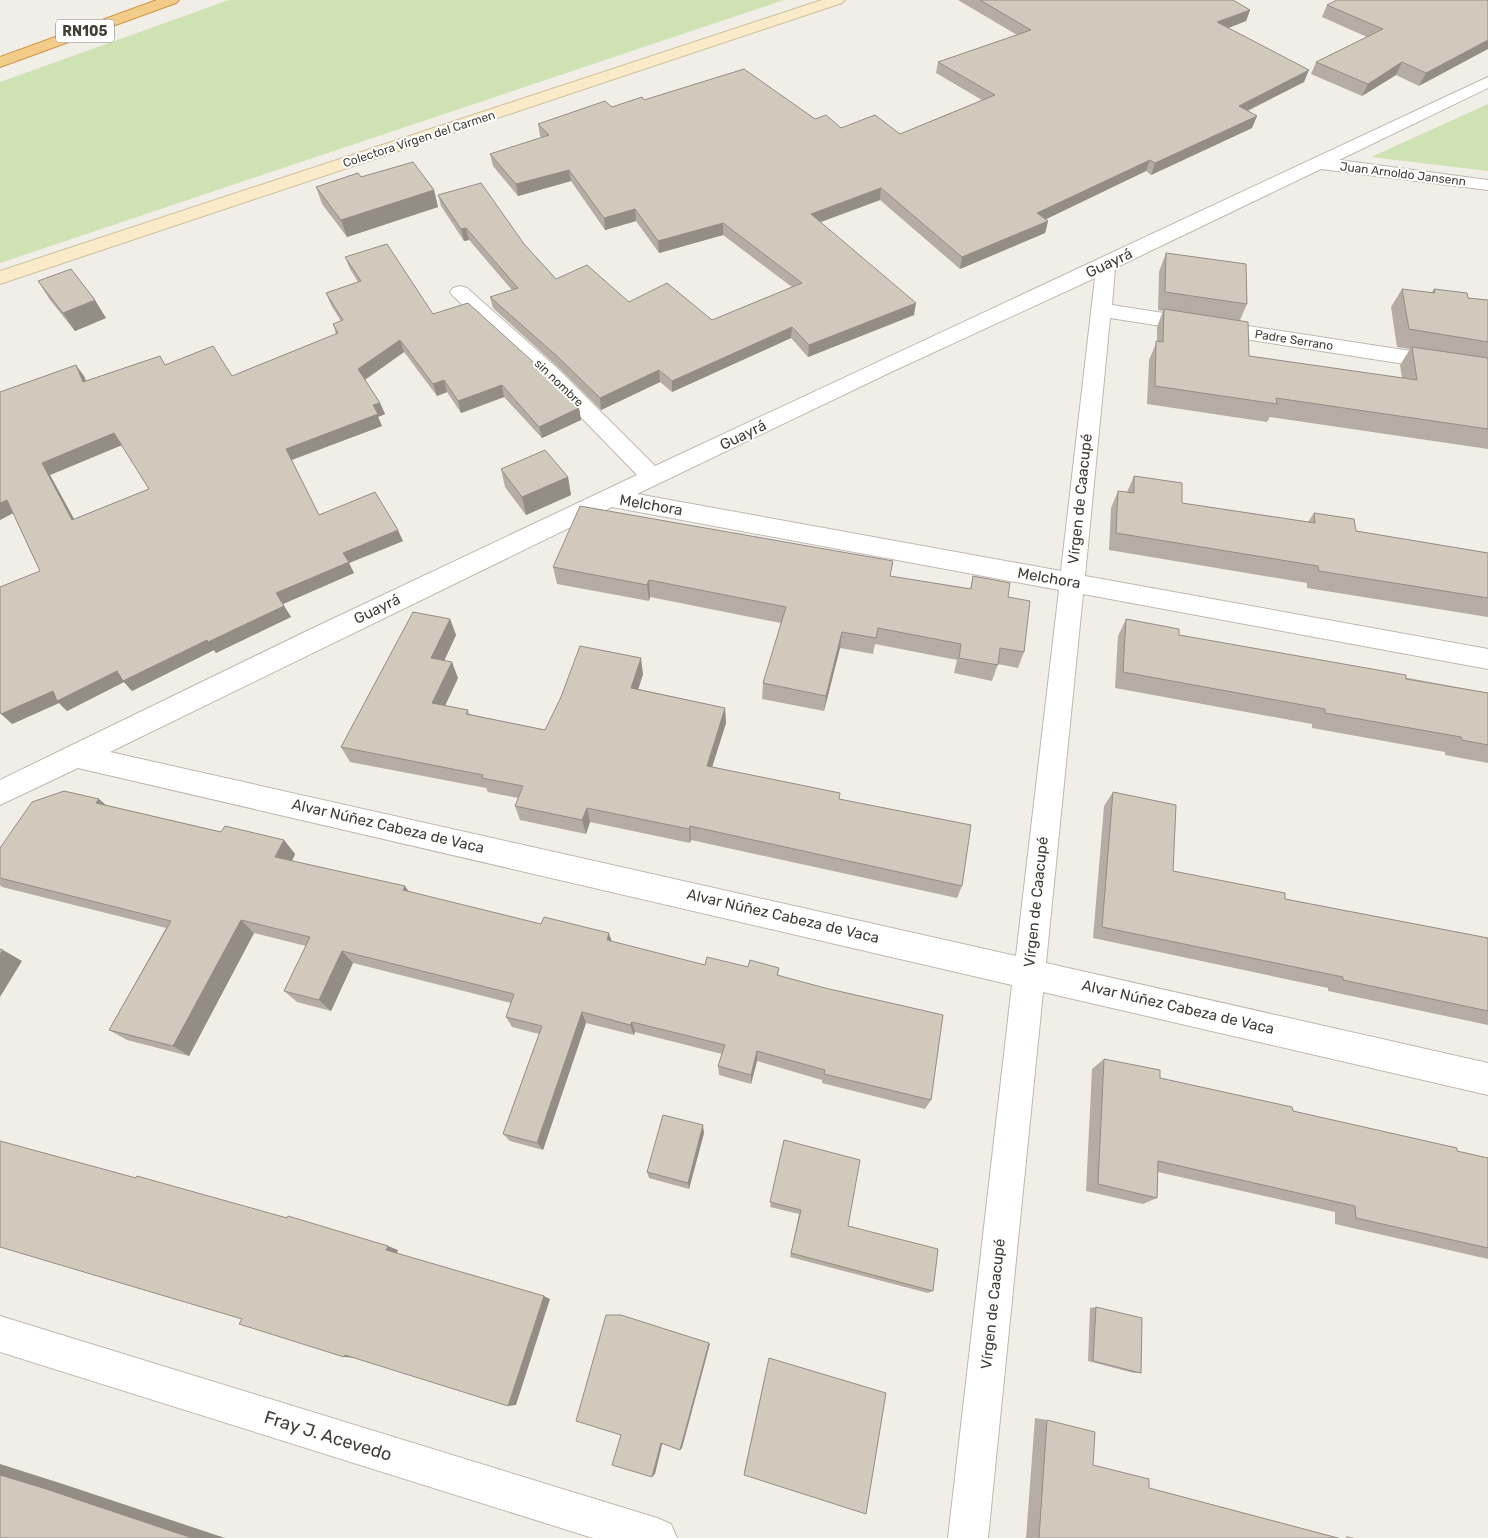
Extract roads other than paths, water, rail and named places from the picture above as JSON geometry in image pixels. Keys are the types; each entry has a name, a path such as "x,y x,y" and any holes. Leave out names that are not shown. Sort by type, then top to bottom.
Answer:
{"highway":[{"name":"RN105","path":"0,62 171,0"}],"main road":[{"name":"Colectora Vírgen del Carmen","path":"0,278 837,0"}],"street":[{"name":"Guayrá","path":"0,793 909,355 1106,265 1488,82"},
{"name":"Juan Arnoldo Jansenn","path":"1319,163 1488,185"},
{"name":"Vírgen de Caacupé","path":"968,1538 1106,265"},
{"name":"sin nombre","path":"460,292 552,375 653,478"},
{"name":"Padre Serrano","path":"1101,310 1488,370"},
{"name":"Melchora","path":"611,498 1488,659"},
{"name":"Alvar Núñez Cabeza de Vaca","path":"78,756 1028,972 1488,1079"},
{"name":"Fray J. Acevedo","path":"0,1334 657,1538"}]}
